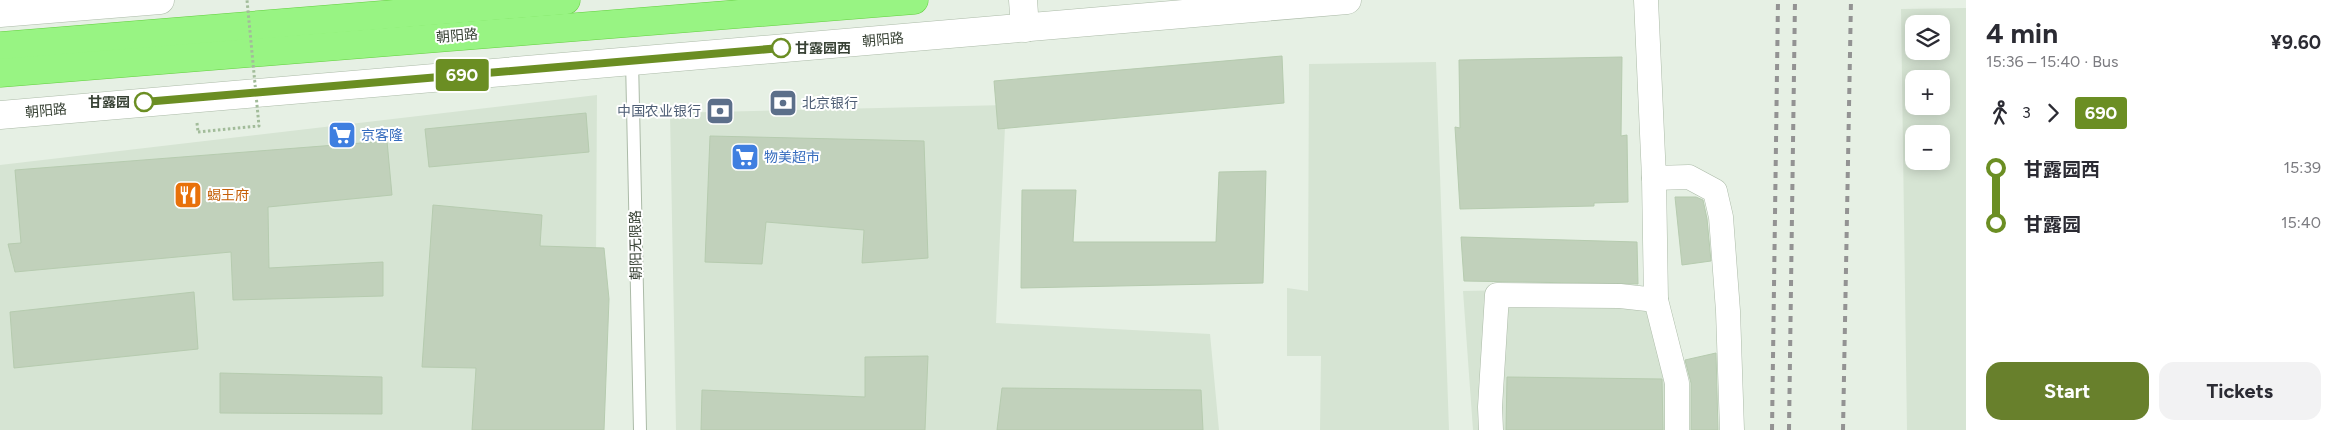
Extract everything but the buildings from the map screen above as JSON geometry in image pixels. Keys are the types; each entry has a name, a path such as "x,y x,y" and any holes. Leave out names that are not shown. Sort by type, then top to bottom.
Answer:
{"highway":[{"name":"朝阳路","path":"0,46 566,0"},
{"name":"朝阳路","path":"0,73 914,0"}],"street":[{"path":"0,13 160,0"},
{"path":"1023,0 1025,28"},
{"name":"朝阳路","path":"0,115 1347,0"},
{"path":"1646,0 1654,178 1656,300 1677,382 1677,430"},
{"path":"1654,178 1690,177 1715,191 1721,217 1728,311 1732,430"},
{"path":"1491,430 1490,407 1497,295 1620,296 1656,300"}],"lane":[{"name":"朝阳无限路","path":"632,60 640,430"}],"path":[{"path":"198,132 259,126 247,0"}],"shaded area":[{"path":"1966,8 1966,430 1907,430 1901,9"},
{"path":"1436,62 1449,430 1320,430 1321,356 1287,356 1287,288 1308,291 1309,64"},
{"path":"597,95 595,430 0,430 0,165"},
{"path":"1006,105 996,323 1210,334 1219,430 676,430 670,113"},
{"path":"1645,290 1688,430 1473,430 1463,291"}],"railway":[{"path":"1772,430 1778,0"},
{"path":"1789,430 1795,0"},
{"path":"1843,430 1851,0"}],"bus line":[{"name":"690","path":"144,102 781,48"}],"place":[{"name":"甘露园西","path":"781,48"},
{"name":"甘露园","path":"144,102"},
{"name":"北京银行","path":"783,103"},
{"name":"中国农业银行","path":"720,111"},
{"name":"京客隆","path":"342,135"},
{"name":"物美超市","path":"745,157"},
{"name":"蝎王府","path":"188,195"}]}
